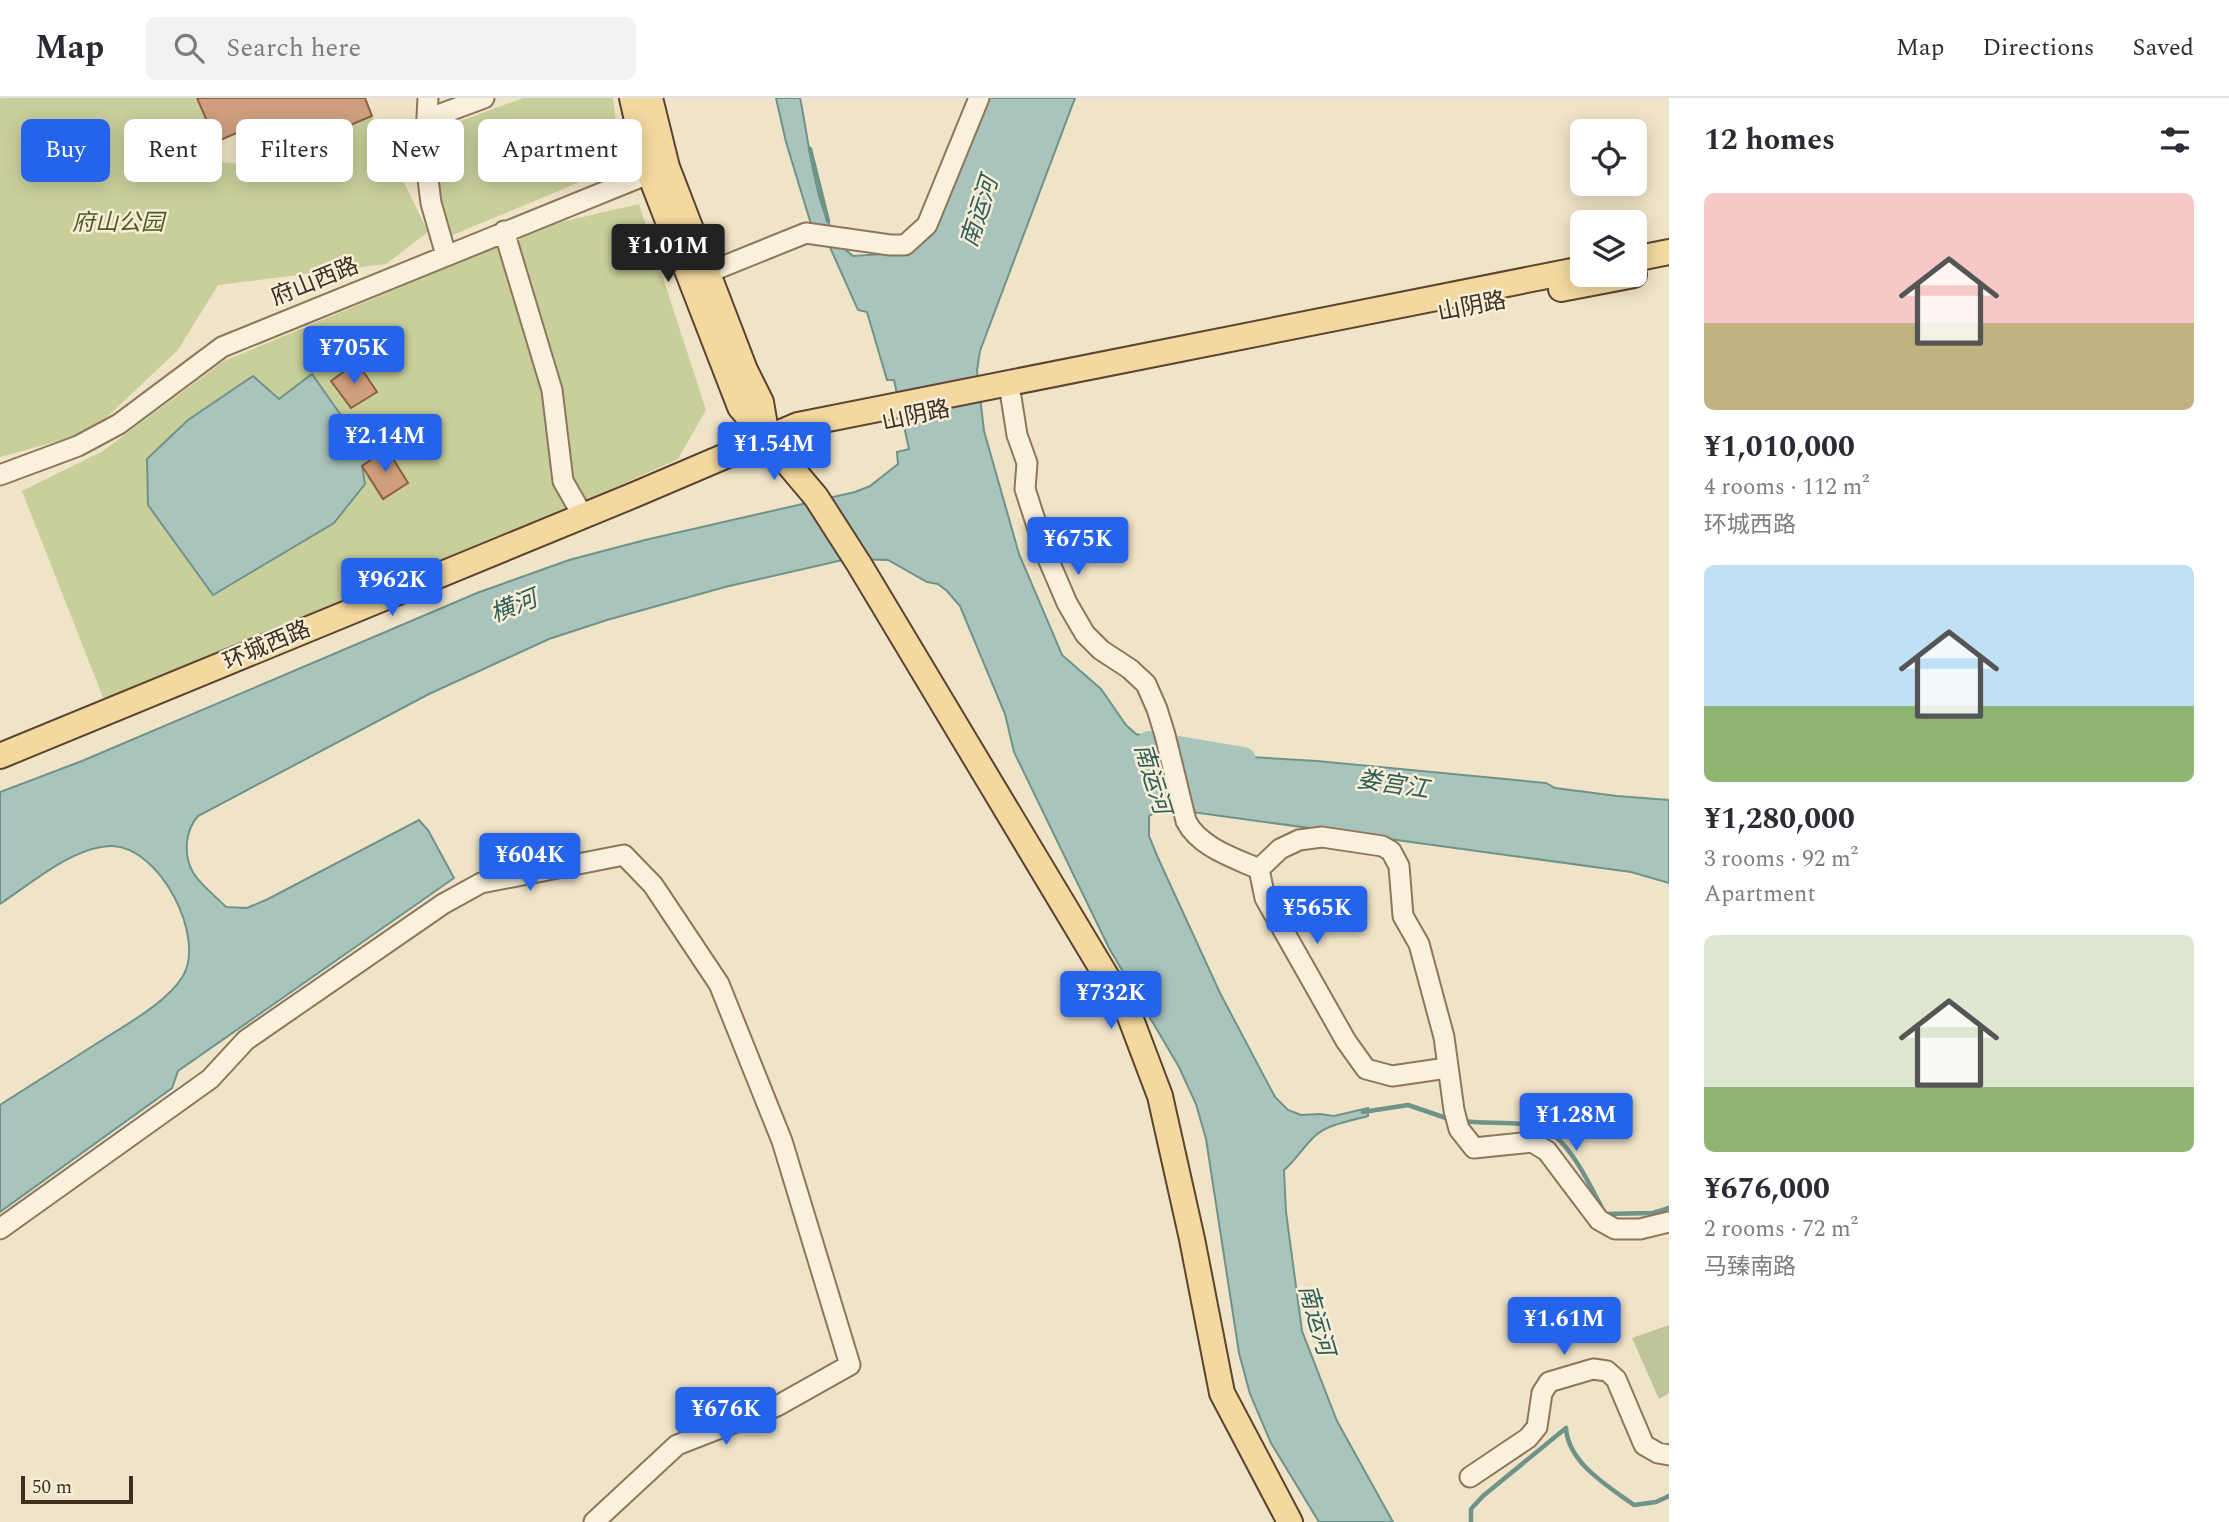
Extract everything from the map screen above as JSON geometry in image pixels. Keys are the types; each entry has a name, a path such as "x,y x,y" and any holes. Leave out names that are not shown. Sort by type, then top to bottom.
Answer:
{"main road":[{"path":"632,98 740,407 816,497 859,564 1129,1014 1160,1096 1192,1239 1222,1393 1290,1522"},
{"path":"650,98 658,169 707,273 745,370 761,402 767,438"},
{"path":"1647,256 1669,252"},
{"name":"山阴路","path":"1647,272 1669,268"},
{"name":"山阴路","path":"767,438 798,425 892,415 1570,273"},
{"name":"山阴路","path":"981,396 1011,397 1573,287"},
{"name":"环城西路","path":"0,756 767,438"}],"street":[{"path":"428,98 427,119 484,98"},
{"path":"707,273 806,233 905,245 928,225 979,98"},
{"name":"府山西路","path":"0,475 78,446 119,424 222,347 658,169"},
{"path":"429,182 446,255"},
{"path":"504,231 552,390 563,481 583,516"},
{"path":"1011,397 1017,435 1027,463 1028,498 1046,554 1068,603 1085,634 1101,650 1130,669 1146,684 1165,735 1183,812 1190,829 1198,838 1259,869"},
{"path":"1259,869 1280,849 1299,840 1322,837 1382,846 1391,851 1399,866 1403,916 1419,944 1444,1037 1459,1129 1474,1148 1532,1142 1547,1151 1599,1220 1615,1229 1640,1229 1669,1222"},
{"path":"0,1229 210,1079 246,1040 443,904 481,883 624,855 653,885 719,984 782,1141 849,1365 778,1406 677,1445 594,1522"},
{"path":"1259,869 1265,898 1346,1041 1366,1069 1392,1076 1447,1068"},
{"path":"1470,1476 1528,1437 1537,1427 1542,1393 1549,1382 1593,1370 1607,1371 1616,1379 1644,1445 1658,1453 1669,1455"}],"green space":[{"name":"府山公园","path":"197,98 206,119 124,119 124,182 222,182 222,162 236,163 236,182 353,182 353,124 372,116 373,119 367,119 367,182 404,182 428,232 386,264 218,285 178,350 91,432 0,457 0,99"},
{"path":"523,98 613,98 616,119 478,119 478,182 580,182 448,237 439,182 464,182 464,120"},
{"path":"639,204 706,410 678,459 541,521 104,700 22,491 103,451 224,361 552,224"},
{"path":"1669,1325 1669,1393 1659,1399 1632,1338"}],"water":[{"path":"776,98 800,98 822,206 840,243 853,256 899,253 913,247 985,98 1075,98 980,351 977,370 984,431 1019,554 1062,655 1101,689 1126,725 1136,734 1182,745 1184,753 1317,761 1546,783 1555,788 1669,800 1669,883 1631,872 1163,808 1149,816 1149,836 1158,858 1220,993 1275,1097 1288,1110 1301,1115 1334,1116 1368,1108 1368,1116 1340,1123 1320,1132 1284,1170 1286,1212 1302,1331 1337,1421 1393,1522 1319,1522 1271,1443 1250,1394 1239,1353 1206,1139 1196,1104 1179,1067 1109,948 1014,752 1005,714 960,606 938,584 927,582 888,560 847,559 725,587 549,639 429,694 198,816 188,834 189,864 198,879 226,907 247,908 268,899 419,820 428,830 454,878 178,1071 172,1088 0,1212 0,1105 156,1004 176,986 189,959 183,918 174,897 162,877 147,861 130,850 112,846 83,852 54,867 0,904 0,792 82,761 477,593 569,560 855,492 870,486 898,464 897,452 909,449 894,380 887,380 867,312 858,310 820,225 811,224 786,142"},
{"path":"312,374 357,438 373,437 387,449 362,466 365,484 334,523 213,595 148,505 147,459 188,420 253,376 279,399"}],"building":[{"path":"197,98 365,98 372,116 353,124 353,119 236,119 236,133 222,139 222,119 206,119"},
{"path":"357,362 377,392 351,408 331,381"},
{"path":"387,449 408,483 383,499 362,466"}],"waterway":[{"path":"810,149 828,221"},
{"name":"娄宫江","path":"1149,744 1243,760"},
{"path":"1363,1112 1408,1105 1449,1119"},
{"path":"1461,1121 1528,1124 1548,1131 1577,1163 1605,1214 1653,1213 1669,1208"},
{"path":"1471,1522 1471,1509 1483,1496 1566,1428 1568,1441 1582,1463 1602,1482 1634,1505 1656,1502 1669,1496"}],"water label":[{"name":"南运河","path":"980,212"},
{"name":"横河","path":"514,607"},
{"name":"南运河","path":"1152,779"},
{"name":"南运河","path":"1316,1320"}]}
